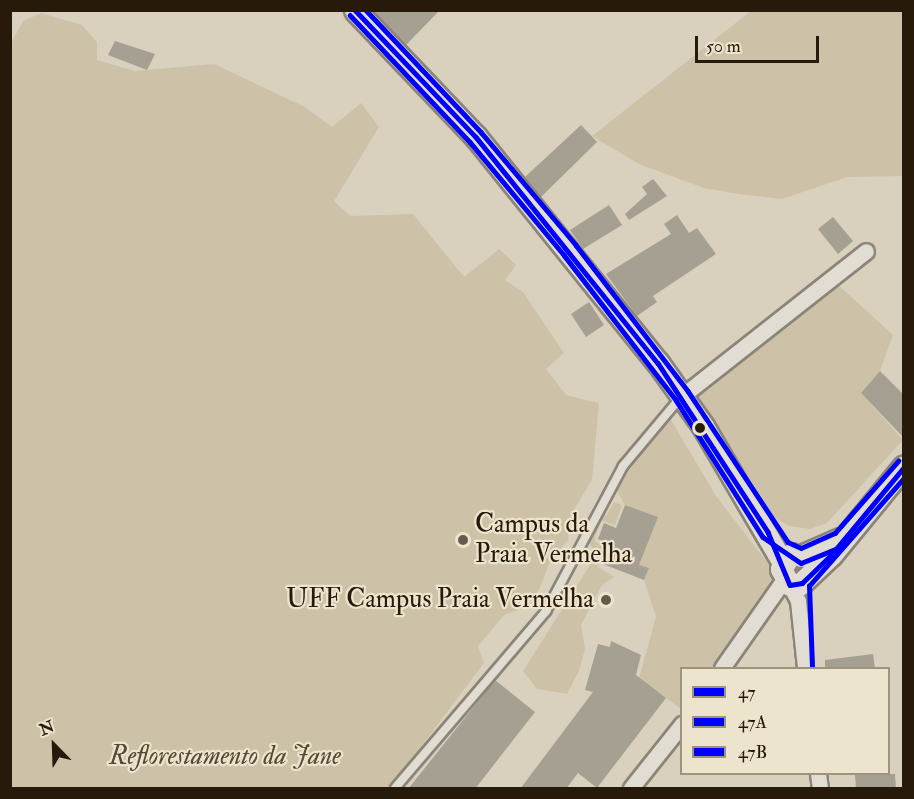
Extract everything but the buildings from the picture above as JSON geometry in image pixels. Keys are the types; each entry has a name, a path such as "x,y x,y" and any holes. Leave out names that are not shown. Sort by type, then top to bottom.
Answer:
{"street":[{"path":"355,10 476,137 682,396 794,574 805,667"},
{"path":"682,396 866,251"},
{"path":"724,667 794,574 840,539 903,466"},
{"path":"631,789 680,725"}],"lane":[{"path":"395,789 546,611 623,466 682,396"}],"green space":[{"path":"751,11 903,11 903,176 847,177 782,199 738,194 704,188 639,164 592,136"},
{"name":"Reflorestamento da Jane","path":"41,13 82,25 97,42 97,60 135,71 214,64 303,106 332,127 361,103 379,127 334,201 350,216 413,214 464,277 499,249 516,265 505,280 523,292 564,353 546,369 566,395 599,403 592,480 569,518 568,540 551,559 539,590 520,609 504,615 478,646 484,663 390,788 11,788 10,45 23,21"},
{"path":"835,282 893,335 880,371 861,393 903,440 827,523 810,529 790,526 773,517 693,395"},
{"path":"664,408 716,496 779,578 713,667 680,667 680,708 639,678 656,617 644,580 649,568 639,565 657,517 625,505 614,486"},
{"path":"614,502 622,505 615,525 601,520 594,541 607,547 598,567 614,577 602,585 581,625 585,649 579,671 567,694 537,689 523,671 597,554 584,537 597,512 606,516"}],"transit line":[{"name":"47","path":"355,10 476,137 658,363 768,532 790,585 802,583 831,555 904,467"},
{"name":"47B","path":"366,10 481,132 576,245 688,391 788,542 801,548 835,533 898,461"},
{"name":"47A","path":"350,15 470,142 564,255 676,400 763,537 801,563 843,546"},
{"name":"47A","path":"812,667 809,586 904,478"}],"place":[{"name":"Campus da Praia Vermelha","path":"463,540"},
{"name":"UFF Campus Praia Vermelha","path":"606,600"}]}
